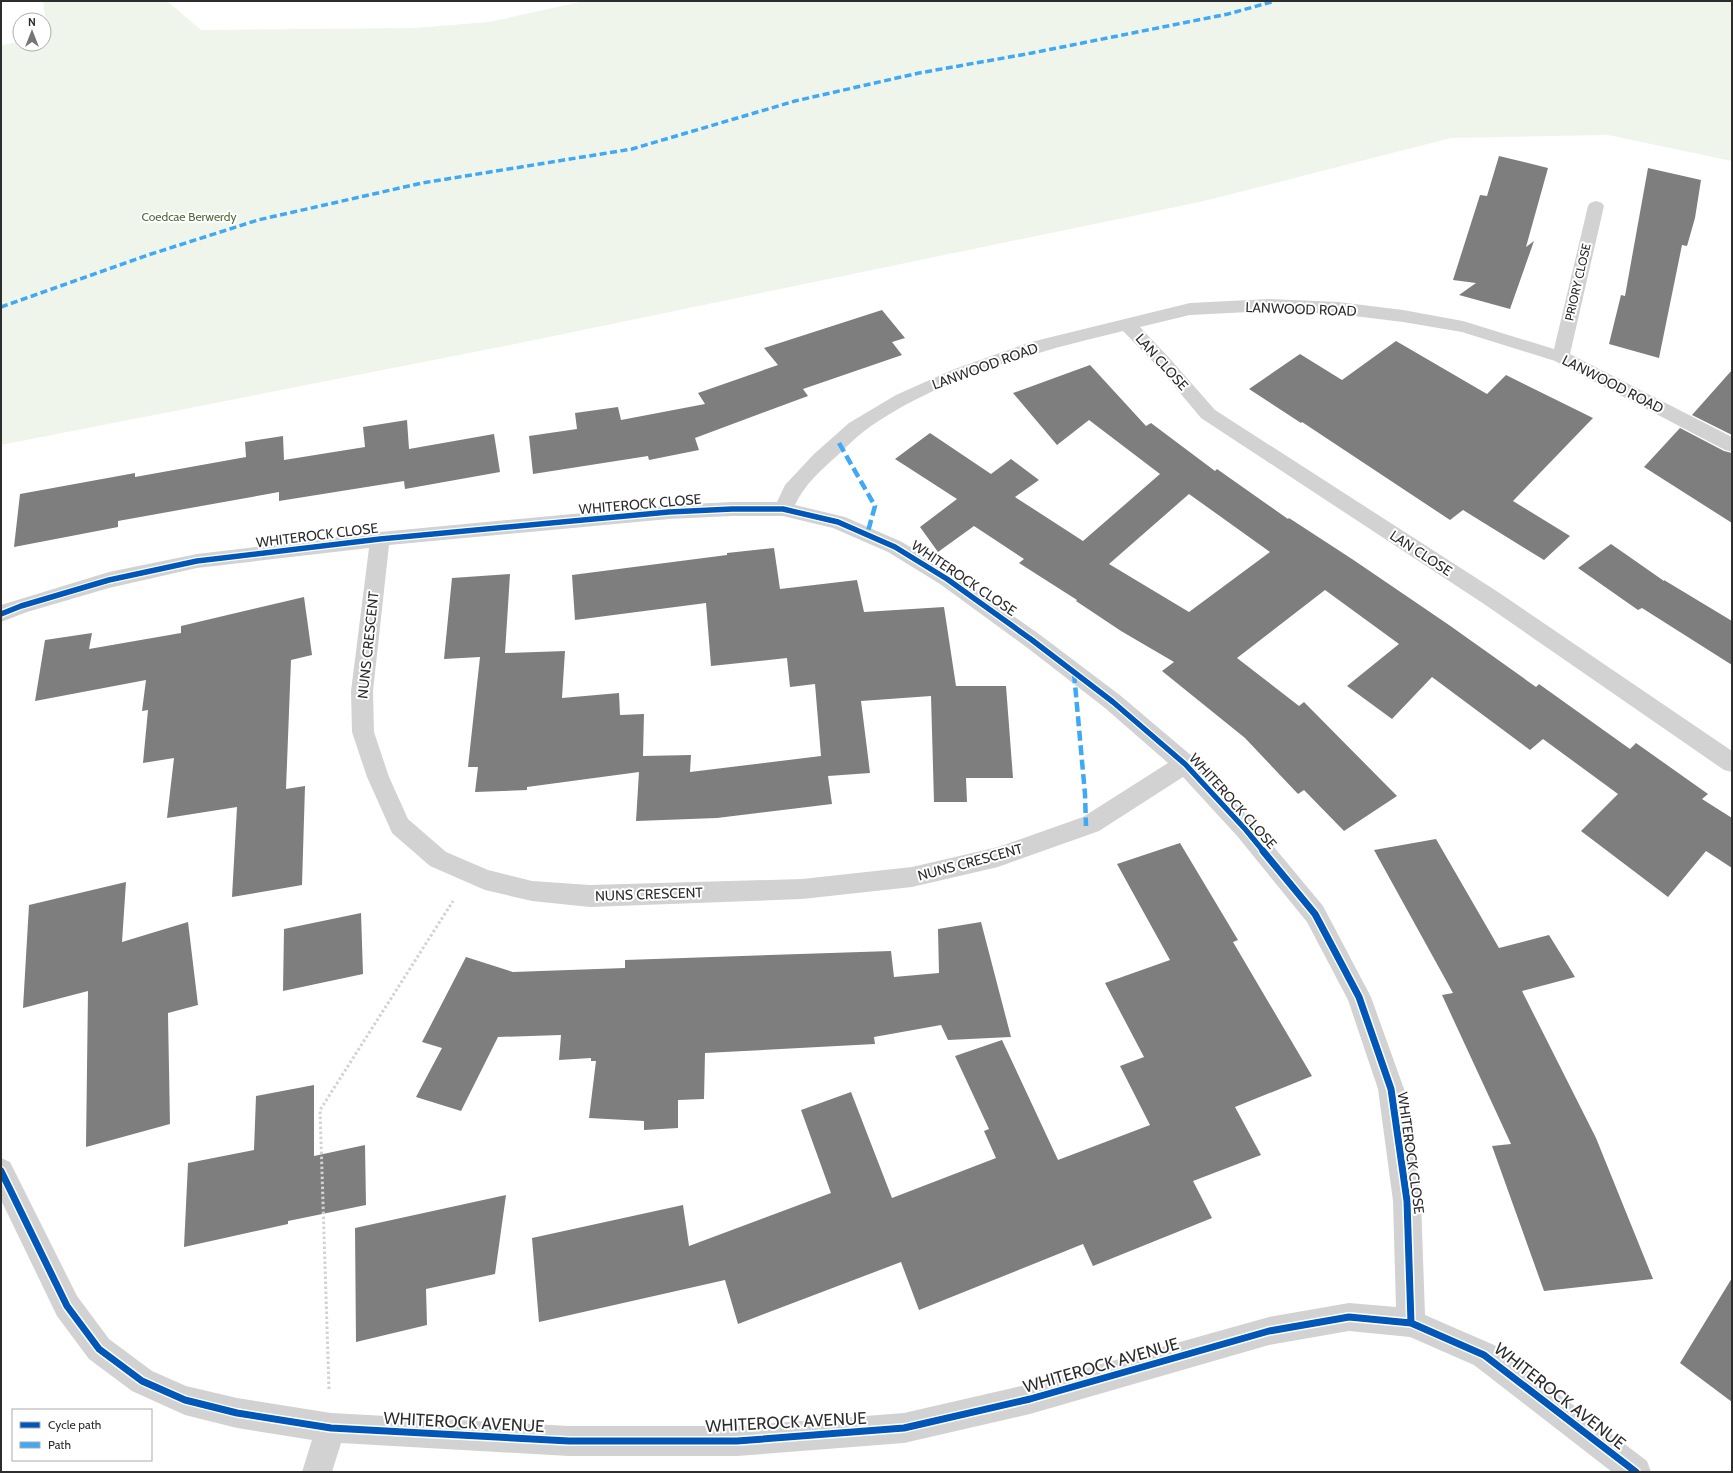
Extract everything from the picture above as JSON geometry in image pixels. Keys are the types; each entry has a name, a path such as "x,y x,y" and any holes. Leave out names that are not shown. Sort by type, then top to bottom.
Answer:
{"street":[{"name":"PRIORY CLOSE","path":"1561,357 1596,206"},
{"name":"LANWOOD ROAD","path":"783,508 792,490 821,459 856,428 902,399 958,374 1037,346 1190,309 1269,305 1338,308 1403,316 1463,327 1561,357 1732,445"},
{"name":"LAN CLOSE","path":"1127,324 1166,365 1208,414 1491,598 1732,763"},
{"name":"WHITEROCK CLOSE","path":"1,614 21,606 109,580 197,561 380,539 669,512 732,508 783,508 838,522 888,544 947,579 1032,640 1113,702 1185,764 1246,830 1315,914 1359,997 1391,1089 1407,1201 1411,1324"},
{"name":"NUNS CRESCENT","path":"380,539 362,691 363,732 378,777 400,826 438,859 485,880 532,891 590,896 802,889 912,877 998,857 1091,824 1185,764"},
{"name":"WHITEROCK AVENUE","path":"1,1171 67,1306 100,1349 142,1380 186,1400 237,1413 331,1428 569,1441 738,1441 904,1428 1030,1399 1269,1332 1349,1316 1411,1324 1484,1355 1636,1472"},
{"path":"317,1472 331,1428"}],"path":[{"path":"331,1428 320,1110 471,874"}],"green space":[{"name":"Coedcae Berwerdy","path":"43,1 167,1 201,30 414,28 489,22 585,1 1732,1 1732,161 1608,135 1451,138 1200,202 515,344 1,445 1,45 12,43 12,52 52,52 52,12 44,12"}],"building":[{"path":"1499,156 1548,168 1526,247 1534,241 1510,309 1459,295 1476,283 1453,280 1480,195 1487,196"},
{"path":"1648,168 1701,180 1695,218 1687,246 1682,245 1659,358 1609,344 1621,295 1625,296"},
{"path":"882,310 905,338 892,342 902,355 803,389 808,396 695,438 699,450 649,460 648,456 533,474 529,436 577,429 575,413 618,407 621,420 705,404 698,393 778,365 764,348"},
{"path":"1396,341 1487,394 1506,375 1593,418 1513,501 1570,536 1544,560 1463,510 1450,520 1302,422 1301,423 1249,389 1300,354 1342,380"},
{"path":"1090,365 1146,426 1151,423 1215,471 1217,469 1288,519 1289,518 1352,559 1449,625 1536,687 1539,684 1630,749 1636,743 1708,794 1702,799 1732,818 1732,868 1706,851 1668,897 1581,831 1618,794 1543,739 1530,750 1432,677 1392,719 1347,686 1399,644 1325,590 1237,658 1299,706 1304,702 1397,796 1344,831 1304,790 1298,794 1245,738 1162,671 1174,662 1121,631 1076,601 1077,600 1019,563 1024,559 974,526 938,552 920,527 957,499 895,459 930,433 991,474 1011,459 1039,480 1015,497 1083,541 1160,474 1089,420 1057,445 1013,393","holes":["1189,494 1270,552 1189,612 1109,564"]},
{"path":"1732,370 1732,435 1692,415"},
{"path":"407,420 409,449 494,434 500,472 405,489 404,481 279,501 279,492 118,521 118,527 14,547 20,494 135,473 135,477 246,457 245,442 283,436 284,460 365,447 363,427"},
{"path":"1680,428 1724,451 1732,453 1732,523 1644,467"},
{"path":"1611,544 1664,581 1732,621 1732,665 1642,608 1638,610 1578,568"},
{"path":"774,548 780,589 857,580 864,612 944,607 956,686 1006,686 1013,778 966,778 967,802 934,802 931,696 861,701 870,773 828,776 832,804 717,818 636,821 639,772 527,787 527,790 475,792 478,767 468,767 480,657 444,659 452,578 510,574 505,653 565,651 562,698 619,693 620,715 644,714 643,756 691,755 690,772 821,756 815,684 790,687 787,658 711,666 706,603 575,620 572,575 727,555 727,553"},
{"path":"304,597 312,655 291,660 286,789 305,786 302,885 232,897 237,807 167,818 174,758 143,763 148,710 142,711 146,680 35,701 45,640 92,633 89,649 181,633 181,626"},
{"path":"1436,839 1499,948 1549,935 1575,977 1522,991 1596,1138 1653,1279 1544,1291 1492,1146 1511,1144 1442,995 1453,993 1374,850"},
{"path":"1180,843 1238,940 1233,942 1312,1076 1235,1107 1261,1155 1193,1181 1212,1218 1093,1266 1083,1244 919,1310 901,1262 738,1324 725,1280 539,1322 532,1238 683,1205 689,1246 831,1193 801,1110 851,1092 892,1198 996,1158 984,1131 989,1129 955,1056 1002,1040 1058,1160 1150,1125 1120,1066 1144,1057 1105,983 1170,960 1117,864"},
{"path":"126,882 122,942 188,922 198,1005 168,1013 170,1124 86,1147 88,991 23,1008 29,905"},
{"path":"361,913 363,974 283,991 284,929"},
{"path":"981,922 1011,1037 948,1040 941,1025 874,1037 875,1044 705,1053 704,1099 678,1100 678,1128 644,1130 644,1121 589,1118 596,1061 591,1061 591,1058 559,1060 561,1035 498,1037 461,1111 416,1097 442,1048 422,1042 466,957 513,972 625,968 625,960 891,951 894,977 939,973 938,929"},
{"path":"314,1085 314,1156 365,1145 366,1205 288,1221 288,1224 184,1247 188,1163 254,1150 256,1096"},
{"path":"506,1195 495,1274 426,1289 427,1325 356,1342 355,1228"},
{"path":"1732,1278 1732,1402 1680,1363"}],"marked path":[{"path":"1,307 148,255 258,220 422,183 632,149 795,101 919,73 1032,53 1228,14 1275,1"},
{"path":"839,443 875,506 867,535"},
{"path":"1074,673 1085,794 1086,826"}],"cycle path":[{"path":"1,614 21,606 109,580 197,561 380,539 669,512 732,509 783,509 838,522 895,547 947,579 1032,640 1113,702 1185,764 1246,830 1315,914 1359,997 1391,1089 1407,1201 1411,1323"},
{"path":"1,1171 67,1306 99,1349 142,1381 185,1400 237,1413 331,1428 569,1441 737,1441 904,1428 1030,1399 1269,1331 1349,1317 1411,1323 1484,1355 1636,1472"}]}
